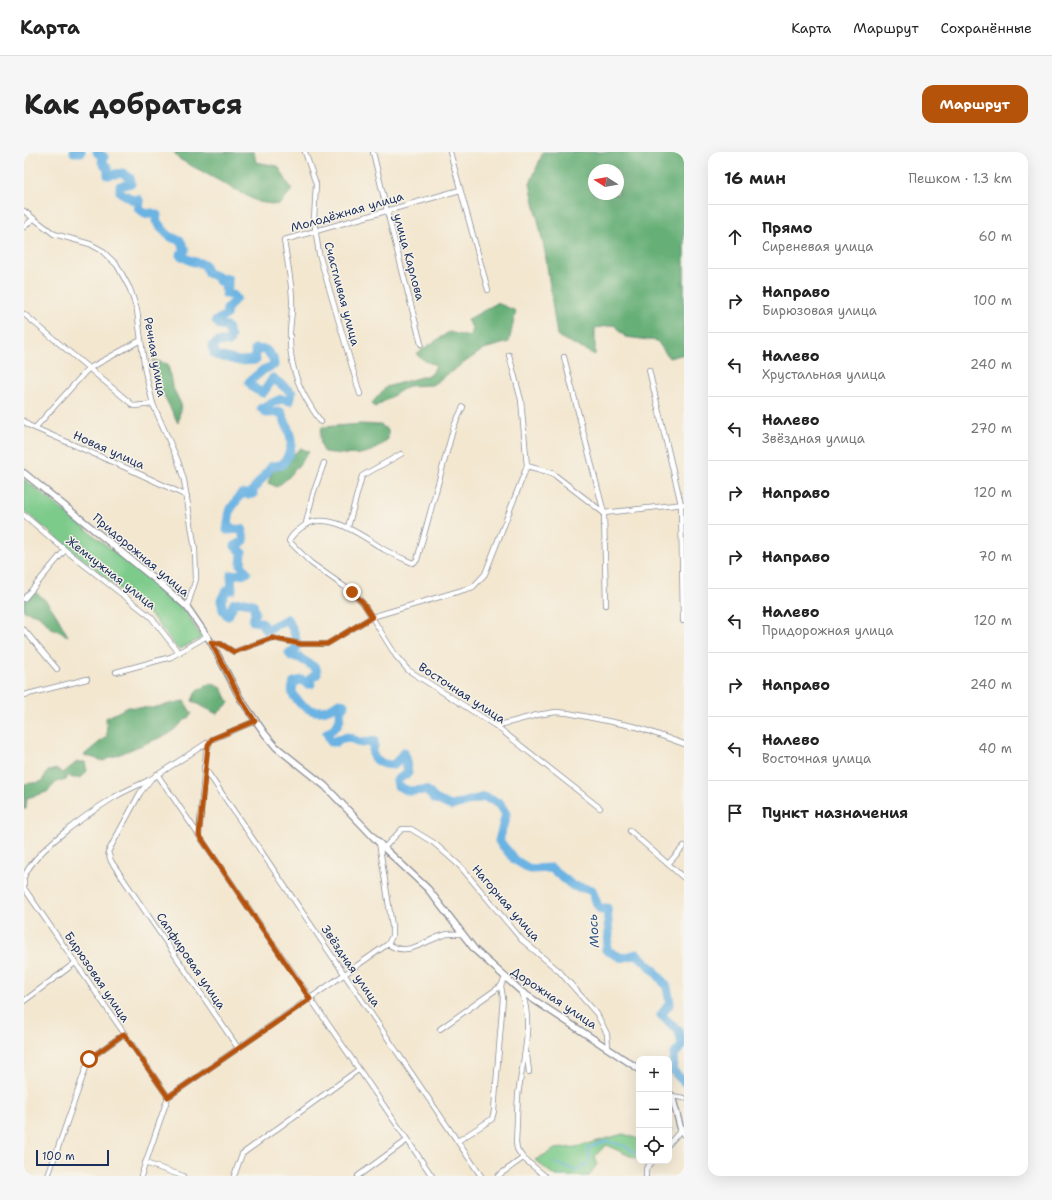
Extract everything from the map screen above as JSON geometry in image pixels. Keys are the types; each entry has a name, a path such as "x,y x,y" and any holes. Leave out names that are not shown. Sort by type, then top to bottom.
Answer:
{"street":[{"name":"Счастливая улица","path":"305,152 316,184 314,220 319,254 360,394"},
{"name":"улица Карлова","path":"374,152 387,211 421,344"},
{"path":"450,152 488,290"},
{"name":"Молодёжная улица","path":"321,422 304,398 297,381 291,355 290,335 292,306 284,240 460,190"},
{"name":"Речная улица","path":"24,211 54,234 90,244 102,250 117,265 130,289 137,310 145,372 153,404 178,461 187,496 195,550 196,579 187,607"},
{"path":"24,227 33,219"},
{"path":"24,314 134,406 153,404"},
{"path":"35,428 88,369 141,340"},
{"path":"211,642 221,644 234,652 272,638 301,644 327,644 372,617 473,587 485,574 527,466 522,400 509,354"},
{"path":"564,357 604,513 606,606"},
{"path":"649,370 682,504 683,621"},
{"path":"324,463 313,494 306,523 327,522 348,527 413,563 416,560 454,426 463,407"},
{"name":"Новая улица","path":"24,422 187,496"},
{"path":"348,527 362,476 401,454"},
{"path":"527,466 552,473 604,513 682,504"},
{"name":"Придорожная улица","path":"24,473 171,592 187,607 211,642 240,698 255,721 276,747 325,786 384,848"},
{"name":"Жемчужная улица","path":"24,515 65,550 152,617 179,653"},
{"name":"Восточная улица","path":"306,523 291,536 289,541 292,547 311,563 352,592 363,603 396,656 408,670 496,726 600,808"},
{"path":"24,599 65,550"},
{"path":"24,630 57,669"},
{"path":"116,672 160,660 179,653 207,636"},
{"path":"24,695 87,679"},
{"path":"496,726 537,715 556,712 568,713 637,727 684,744"},
{"path":"24,877 28,867 40,853 76,824 114,797 151,779 212,739 255,721"},
{"path":"199,835 204,767 208,745 212,739"},
{"name":"Звёздная улица","path":"204,767 482,1176"},
{"path":"157,774 406,1141 432,1176"},
{"name":"Сапфировая улица","path":"151,779 140,793 108,852 111,861 238,1048"},
{"name":"Нагорная улица","path":"384,848 402,829 411,829 434,842 460,866 522,940 559,971 597,1014 607,1034 608,1047"},
{"path":"630,831 684,878"},
{"path":"141,1176 168,1097 388,944 392,936 392,926 379,842"},
{"path":"668,864 684,846"},
{"name":"Дорожная улица","path":"384,848 428,889 475,950 505,978 522,992 608,1047 636,1067"},
{"path":"24,881 24,888"},
{"name":"Бирюзовая улица","path":"24,888 168,1097"},
{"path":"388,944 392,947 405,950 446,934 463,934"},
{"path":"24,1001 75,963"},
{"path":"440,1029 501,986 505,978"},
{"path":"458,1141 492,1119 494,1111 503,998 501,986"},
{"path":"522,992 526,1002 528,1033 518,1096 516,1142 517,1149 523,1158 545,1176"},
{"path":"48,1176 89,1059 124,1034"},
{"path":"526,1051 529,1072"},
{"path":"234,1176 242,1154 358,1070"},
{"path":"672,1094 684,1098"},
{"path":"672,1097 683,1132 672,1141"},
{"path":"358,1176 406,1141"},
{"path":"498,1176 523,1158"},
{"path":"145,1163 183,1176"},
{"path":"646,1176 646,1169 650,1164"}],"green space":[{"path":"174,152 254,152 256,162 278,166 292,190 279,205 258,202 179,159"},
{"path":"543,152 684,152 684,354 669,358 657,341 625,337 614,325 595,328 595,355 557,336 545,252 530,184"},
{"path":"497,303 516,311 509,342 484,349 432,385 408,386 375,407 372,403 386,387 432,374 436,365 425,361 416,354 449,332 469,337 473,329 467,320"},
{"path":"153,360 168,364 172,386 181,404 178,423 158,384"},
{"path":"361,424 381,425 388,430 388,439 381,445 366,453 343,454 324,452 320,440 322,427"},
{"path":"301,448 309,452 289,477 277,487 268,483 271,474"},
{"path":"24,479 173,599 187,614 202,638 180,649 177,648 152,616 24,511"},
{"path":"34,592 40,595 49,605 58,617 68,636 50,627 38,615 24,611 24,601"},
{"path":"211,683 222,688 229,703 217,714 192,701 196,691"},
{"path":"184,701 192,714 169,734 103,761 84,755 107,736 106,718 128,707 152,708"},
{"path":"77,762 85,762 87,771 81,778 73,778 66,775 66,780 57,782 47,792 27,798 26,809 24,809 24,784 41,782 48,771 57,769 63,773"},
{"path":"623,1134 636,1138 636,1159 606,1145 595,1156 597,1164 589,1176 555,1176 535,1160 555,1149 576,1147"}],"waterway":[{"name":"Мось","path":"74,152 81,152"},
{"name":"Мось","path":"97,152 104,157 102,162 108,168 108,175 123,173 130,178 131,183 120,186 120,192 133,200 138,199 140,202 138,208 146,214 152,213 157,215 156,221 166,233 180,240 185,250 180,255 191,261 204,264 208,273 218,277 219,281 222,282 224,278 228,279 228,286 225,288 226,294 233,295 236,298 227,309 226,315 216,321 220,326 227,327 231,337 229,342 218,342 212,346 215,355 239,361 256,360 255,349 266,350 273,358 274,365 263,370 249,382 255,389 263,393 273,378 292,393 290,401 281,399 261,408 267,413 281,412 291,439 290,451 282,465 272,466 253,490 253,494 241,494 230,510 227,530 242,529 244,541 235,546 242,552 241,565 247,573 231,575 232,590 227,590 221,600 223,610 228,616 234,603 245,602 253,604 255,612 253,621 261,622 266,630 287,619 296,637 296,649 289,653 292,657 298,657 316,668 317,674 310,679 311,684 307,684 302,680 294,682 292,689 294,696 305,707 315,711 324,711 339,703 344,705 340,711 339,722 327,733 331,742 337,742 338,739 348,737 361,743 374,741 374,757 376,760 387,765 394,765 404,752 408,773 397,780 398,786 409,791 426,790 435,799 451,806 484,797 499,803 506,814 499,841 515,860 530,869 551,868 573,886 592,890 601,910 607,908 609,935 606,950 622,958 637,954 654,970 667,987 670,1003 661,1015 679,1031 682,1045 674,1055 672,1070 684,1082"},
{"path":"555,1163 577,1171 589,1162 588,1148 606,1141 625,1146 636,1153"}],"route":[{"path":"89,1059 124,1034 168,1097 310,999 199,835 206,752 208,745 212,739 255,721 240,698 211,642 218,642 234,652 272,638 301,644 327,644 372,617 363,603 352,592"}]}
